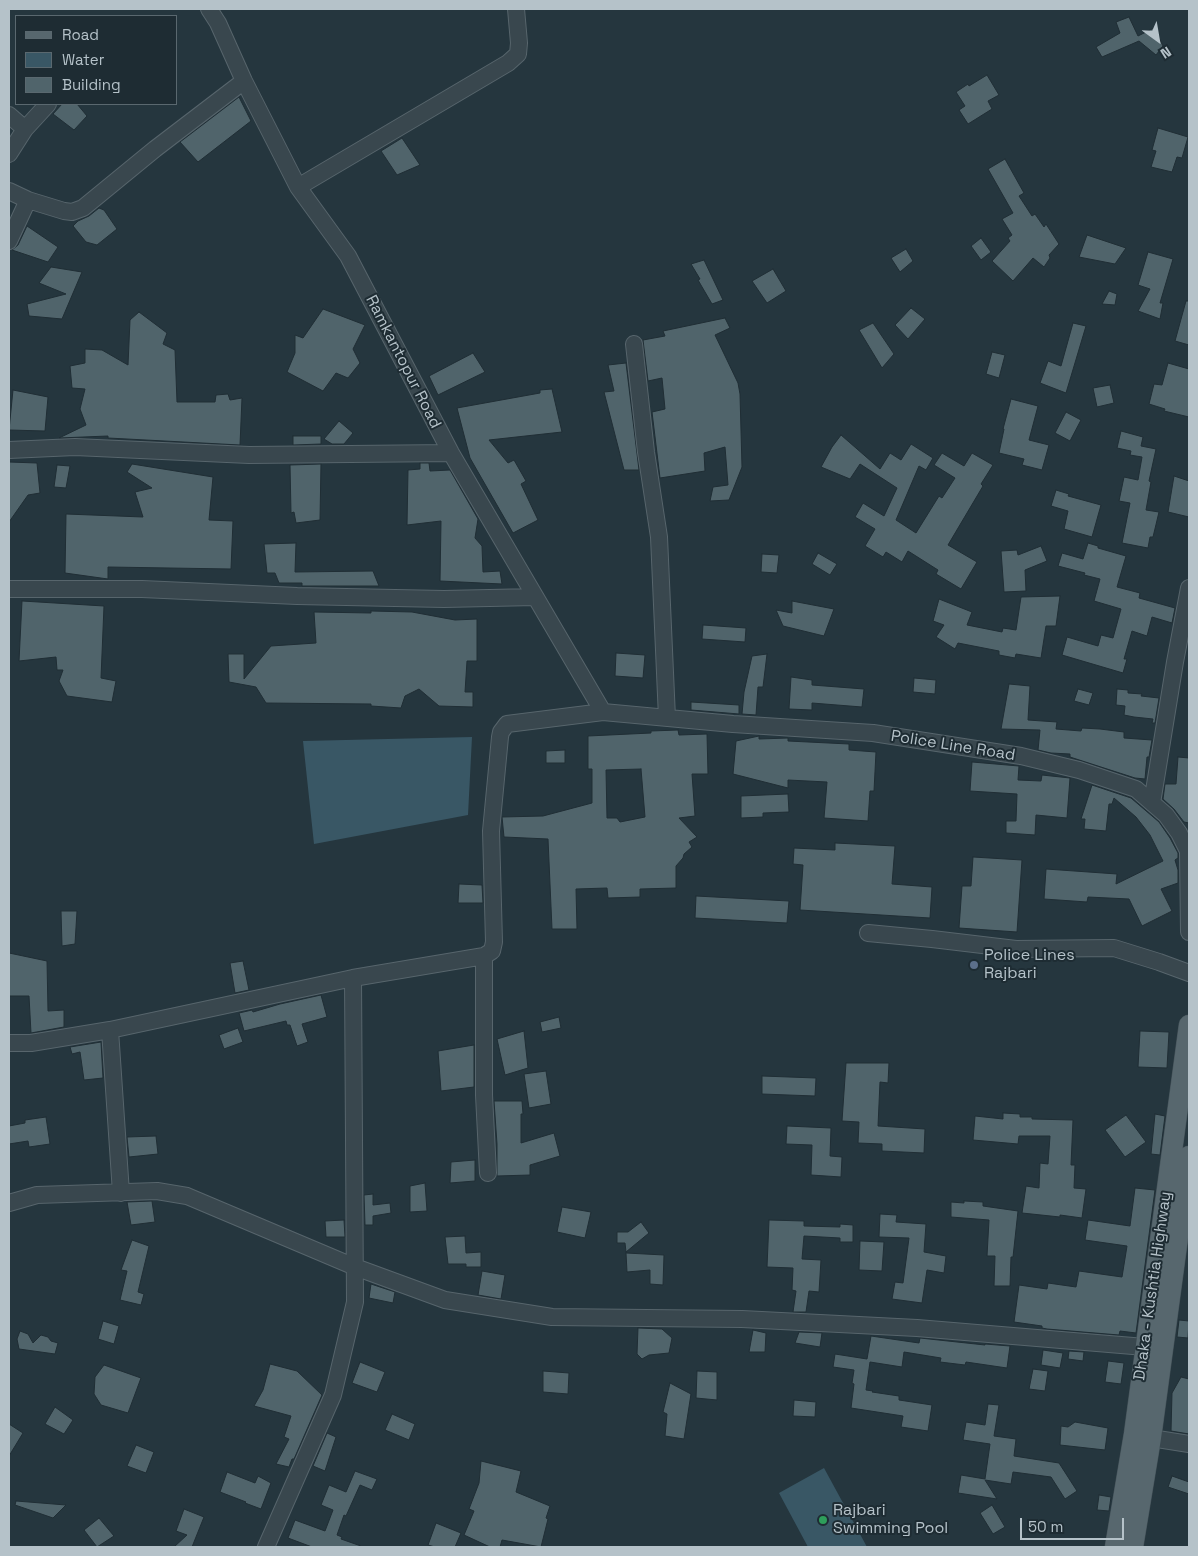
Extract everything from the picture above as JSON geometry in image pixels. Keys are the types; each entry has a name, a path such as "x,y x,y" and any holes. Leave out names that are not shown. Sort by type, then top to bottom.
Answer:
{"main road":[{"name":"Dhaka - Kushtia Highway","path":"1115,1547 1134,1434 1189,1025"},
{"name":"Dhaka - Kushtia Highway","path":"1133,1547 1151,1438 1189,1156"}],"street":[{"name":"Ramkantopur Road","path":"209,9 218,23 244,81 298,188 348,256 451,453 603,712"},
{"path":"298,188 508,63 518,54 516,9"},
{"path":"9,191 28,200 72,212 83,208 155,149 244,81"},
{"path":"9,154 25,129 47,105"},
{"path":"9,115 25,129"},
{"path":"9,241 28,200"},
{"path":"634,344 646,452 659,537 667,718"},
{"path":"9,450 75,447 249,455 451,453"},
{"path":"1152,803 1189,588"},
{"path":"9,589 142,589 297,596 444,599 535,598"},
{"name":"Police Line Road","path":"484,956 492,950 494,942 491,831 501,732 508,724 603,712 733,724 872,733 1021,756 1079,770 1136,789 1166,815 1179,833 1188,851 1189,932"},
{"path":"868,933 1016,949 1114,948 1189,973"},
{"path":"9,1043 32,1043 110,1030 353,978 484,956 484,1095 488,1173"},
{"path":"266,1547 333,1395 355,1302 353,978"},
{"path":"110,1030 121,1193"},
{"path":"9,1202 37,1195 157,1191 187,1196 355,1267 445,1300 552,1317 742,1320 917,1328 1145,1347"},
{"path":"1151,1438 1189,1444"}],"water":[{"path":"472,737 468,815 314,844 303,741"},
{"name":"Rajbari Swimming Pool","path":"824,1468 867,1547 808,1547 779,1493"}],"building":[{"path":"1129,17 1138,36 1154,28 1163,46 1156,55 1139,41 1102,57 1096,47 1120,33 1116,22"},
{"path":"987,75 999,95 988,101 992,109 968,124 959,110 965,106 956,92"},
{"path":"239,97 251,121 198,162 180,142"},
{"path":"61,105 78,105 87,116 74,130 53,114"},
{"path":"1158,128 1188,137 1182,158 1177,157 1172,172 1151,167 1156,151 1152,150"},
{"path":"402,138 420,165 397,175 381,151"},
{"path":"1005,159 1024,193 1019,196 1032,216 1035,214 1044,227 1046,224 1059,244 1049,255 1050,258 1044,267 1033,258 1013,281 992,261 1010,241 1008,238 1012,235 1002,219 1013,213 988,169"},
{"path":"99,208 104,210 117,229 97,245 86,242 73,226"},
{"path":"27,226 58,247 48,262 12,250 18,245"},
{"path":"1087,235 1126,248 1115,264 1079,257"},
{"path":"981,238 991,252 981,260 971,246"},
{"path":"906,249 913,261 900,272 891,258"},
{"path":"1148,252 1173,259 1160,303 1163,303 1160,319 1138,311 1150,289 1138,285"},
{"path":"704,260 723,300 712,304 691,264"},
{"path":"51,267 82,272 62,319 29,316 27,304 66,294 39,283"},
{"path":"773,269 786,291 767,303 752,281"},
{"path":"1109,291 1117,294 1115,305 1102,304"},
{"path":"1186,301 1189,301 1189,345 1175,341"},
{"path":"911,308 925,319 908,339 895,325"},
{"path":"323,309 365,325 353,349 360,363 348,378 336,373 323,391 287,372 295,353 295,335 303,338"},
{"path":"139,312 167,333 163,344 175,350 177,402 215,402 216,395 228,394 230,400 242,398 240,445 108,438 108,436 59,438 86,425 80,409 85,389 72,388 70,366 85,363 85,349 102,350 128,365 130,320"},
{"path":"725,318 730,328 715,335 738,383 742,467 729,500 710,501 713,487 728,485 725,447 704,453 705,471 660,478 652,412 665,409 662,378 648,381 643,340 665,336 663,331"},
{"path":"873,323 894,354 882,368 859,330"},
{"path":"1073,323 1086,326 1066,393 1040,383 1048,361 1061,366"},
{"path":"992,352 1005,355 999,378 986,374"},
{"path":"473,353 485,372 438,395 429,376"},
{"path":"626,363 639,470 624,470 604,392 614,391 608,365"},
{"path":"1168,363 1189,369 1189,417 1164,411 1165,409 1149,404 1154,384 1162,385"},
{"path":"1110,385 1114,403 1097,407 1093,388"},
{"path":"552,389 562,432 489,440 508,463 514,460 526,481 521,484 538,520 513,533 470,458 457,408 540,393 540,390"},
{"path":"13,390 48,397 45,431 9,430"},
{"path":"1011,399 1038,406 1029,440 1049,445 1042,470 1022,465 1024,459 999,453"},
{"path":"1066,412 1081,420 1070,441 1055,433"},
{"path":"339,421 353,433 344,444 332,444 324,439"},
{"path":"1121,431 1143,437 1141,446 1156,449 1149,481 1151,482 1146,510 1159,512 1153,537 1150,537 1148,548 1122,543 1130,503 1119,501 1124,477 1138,480 1142,457 1130,455 1131,451 1117,448"},
{"path":"841,435 880,469 890,453 901,460 911,444 933,458 926,470 919,466 896,520 916,533 939,496 942,498 955,478 934,465 942,453 964,466 972,453 993,465 981,484 983,486 948,545 977,562 961,589 936,574 938,570 908,551 902,562 886,552 883,557 865,546 875,529 855,517 863,503 884,516 897,488 860,464 850,479 821,467"},
{"path":"293,436 321,436 321,444 293,445"},
{"path":"9,462 37,463 40,493 28,495 9,522"},
{"path":"420,463 429,463 430,471 450,470 478,519 475,538 482,546 483,572 500,571 502,584 440,581 441,521 407,525 408,470 420,469"},
{"path":"132,464 213,477 209,520 233,521 231,569 108,567 108,579 65,573 66,514 143,517 135,492 152,488 127,472"},
{"path":"321,464 320,520 296,523 294,512 291,513 290,465"},
{"path":"57,465 70,466 66,488 54,487"},
{"path":"1174,476 1189,481 1189,517 1168,512"},
{"path":"1056,490 1069,494 1068,496 1101,505 1092,537 1064,529 1068,511 1051,506"},
{"path":"296,543 295,572 373,571 379,586 302,586 302,583 279,583 275,573 267,573 264,544"},
{"path":"1088,543 1126,556 1117,587 1140,593 1139,598 1175,608 1172,623 1152,617 1147,636 1132,631 1124,659 1127,659 1123,673 1062,655 1067,637 1098,646 1101,635 1113,638 1121,609 1094,601 1100,579 1058,566 1062,553 1083,559"},
{"path":"1041,546 1047,561 1025,570 1026,591 1004,592 1001,551 1017,550 1018,555"},
{"path":"818,553 837,564 830,575 812,564"},
{"path":"762,554 779,555 777,573 761,572"},
{"path":"1060,596 1056,626 1046,626 1041,658 1016,654 1015,658 999,655 999,651 958,643 955,649 936,637 944,625 933,621 939,599 972,612 967,625 1002,632 1003,628 1016,630 1021,597"},
{"path":"22,601 104,606 101,678 116,681 112,702 67,696 59,681 63,670 57,670 56,657 19,661"},
{"path":"792,601 834,609 824,636 783,626 776,610 792,613"},
{"path":"371,611 412,612 455,620 477,619 477,661 467,661 465,692 473,692 473,707 439,706 419,689 405,696 401,708 371,706 371,704 266,703 256,687 229,682 228,654 244,654 244,679 271,646 316,643 314,612 371,613"},
{"path":"703,625 746,628 745,642 702,639"},
{"path":"616,653 645,655 643,678 615,676"},
{"path":"767,654 763,687 758,687 756,715 742,714 744,692 752,656"},
{"path":"791,677 812,680 812,685 864,689 862,707 812,703 812,710 789,709"},
{"path":"914,678 936,680 935,694 913,692"},
{"path":"1009,684 1030,686 1028,720 1057,722 1056,729 1081,731 1082,728 1100,729 1124,732 1124,738 1152,740 1149,757 1147,757 1145,779 1135,778 1070,757 1070,754 1038,750 1040,730 1001,729"},
{"path":"1078,689 1093,693 1089,705 1074,701"},
{"path":"1117,689 1128,690 1128,693 1142,694 1141,696 1159,698 1155,723 1152,723 1153,719 1124,715 1125,706 1116,705"},
{"path":"691,702 739,705 739,714 691,710"},
{"path":"678,730 679,735 707,734 708,774 692,774 695,816 679,818 697,837 689,842 692,847 684,854 676,866 676,888 640,889 640,897 608,898 607,888 576,889 577,929 552,929 548,839 504,837 502,817 543,816 592,803 592,769 588,769 588,736 651,733 651,731","holes":["641,769 645,817 620,822 617,818 607,818 606,770"]},
{"path":"759,736 759,739 788,738 788,741 849,744 849,750 876,752 874,791 870,791 868,821 824,818 827,782 788,780 788,788 733,774 736,741"},
{"path":"565,750 565,763 546,763 546,751"},
{"path":"1178,757 1189,758 1189,823 1184,822 1163,799 1165,784 1176,784"},
{"path":"972,762 1019,766 1018,780 1041,781 1042,775 1070,778 1067,818 1036,815 1035,835 1006,833 1006,821 1016,821 1017,794 970,791"},
{"path":"1092,785 1131,798 1159,822 1178,853 1178,858 1175,860 1178,870 1178,883 1161,889 1172,911 1142,926 1129,899 1088,897 1087,902 1044,899 1046,869 1117,874 1116,884 1163,861 1150,835 1136,817 1114,798 1112,804 1109,804 1106,831 1084,829 1085,819 1081,819"},
{"path":"788,794 789,812 763,813 763,817 741,818 741,796"},
{"path":"835,843 895,846 892,884 932,887 930,918 800,910 803,865 793,864 794,848 835,850"},
{"path":"973,857 1022,860 1017,932 959,928 962,886 971,886"},
{"path":"459,884 482,885 483,903 458,903"},
{"path":"696,896 789,901 787,923 695,918"},
{"path":"61,911 77,911 75,944 62,946"},
{"path":"9,953 47,961 48,1011 64,1010 64,1027 31,1033 29,996 9,996"},
{"path":"243,961 249,990 235,993 230,963"},
{"path":"321,995 327,1017 302,1024 308,1042 297,1046 290,1025 287,1025 286,1021 244,1031 239,1013 252,1010 253,1012"},
{"path":"559,1017 561,1028 542,1032 540,1022"},
{"path":"238,1028 243,1042 224,1049 219,1035"},
{"path":"524,1031 528,1068 505,1075 497,1039"},
{"path":"1140,1031 1169,1032 1167,1068 1138,1067"},
{"path":"101,1042 103,1078 84,1080 80,1052 72,1054 70,1047"},
{"path":"474,1045 474,1087 441,1091 438,1051"},
{"path":"846,1063 889,1063 888,1083 880,1082 878,1126 925,1129 924,1153 882,1151 882,1144 858,1143 859,1122 842,1121"},
{"path":"546,1071 551,1104 529,1108 524,1074"},
{"path":"762,1076 816,1078 815,1096 762,1094"},
{"path":"494,1101 522,1101 521,1143 554,1133 560,1156 530,1165 530,1175 497,1176"},
{"path":"1003,1113 1020,1114 1020,1117 1032,1117 1032,1119 1073,1120 1071,1165 1075,1165 1074,1188 1086,1189 1082,1218 1022,1213 1026,1186 1039,1188 1040,1163 1048,1164 1050,1136 1019,1136 1018,1144 973,1140 975,1116 1003,1119"},
{"path":"1155,1114 1165,1116 1160,1155 1151,1154"},
{"path":"1126,1115 1146,1142 1125,1157 1105,1130"},
{"path":"46,1117 50,1144 29,1147 28,1141 9,1144 9,1126 25,1123 25,1120"},
{"path":"787,1126 831,1128 830,1156 842,1157 841,1177 811,1175 812,1145 786,1144"},
{"path":"156,1136 158,1154 129,1157 127,1137"},
{"path":"475,1160 475,1181 450,1183 451,1162"},
{"path":"425,1183 427,1211 410,1212 410,1186"},
{"path":"1135,1188 1155,1190 1136,1333 1120,1331 1119,1335 1047,1329 1042,1328 1042,1326 1014,1322 1019,1285 1047,1289 1048,1283 1076,1287 1079,1271 1122,1277 1127,1246 1085,1240 1088,1220 1130,1226"},
{"path":"373,1194 373,1205 390,1203 391,1213 373,1216 373,1225 365,1225 364,1195"},
{"path":"152,1201 155,1222 131,1225 127,1202"},
{"path":"964,1201 983,1202 983,1206 1018,1211 1013,1257 1011,1257 1010,1286 994,1286 995,1256 987,1256 989,1220 951,1217 951,1202 964,1203"},
{"path":"562,1207 591,1212 585,1238 557,1232"},
{"path":"880,1214 897,1215 896,1222 926,1224 924,1252 946,1256 944,1273 927,1270 922,1303 892,1299 895,1282 903,1283 909,1238 879,1237"},
{"path":"344,1220 345,1237 326,1237 325,1221"},
{"path":"769,1220 804,1221 804,1226 840,1227 840,1224 853,1225 853,1242 840,1242 840,1238 804,1236 802,1259 821,1260 819,1292 809,1291 806,1312 793,1312 796,1291 792,1290 793,1268 767,1267"},
{"path":"641,1222 649,1233 626,1252 625,1243 617,1243 617,1232 628,1232"},
{"path":"465,1236 466,1253 481,1252 481,1267 466,1267 466,1264 448,1264 445,1237"},
{"path":"132,1240 149,1246 138,1292 144,1294 141,1305 120,1300 127,1271 121,1270"},
{"path":"860,1241 884,1242 882,1271 859,1270"},
{"path":"626,1253 664,1255 663,1285 650,1284 650,1270 627,1272"},
{"path":"482,1271 505,1275 501,1299 478,1295"},
{"path":"371,1284 395,1292 393,1303 369,1298"},
{"path":"1179,1320 1189,1321 1188,1338 1177,1337"},
{"path":"103,1321 119,1326 114,1344 98,1339"},
{"path":"638,1328 662,1329 672,1338 669,1353 649,1355 642,1359 637,1354"},
{"path":"753,1330 766,1333 765,1352 749,1352"},
{"path":"20,1331 28,1334 33,1343 41,1335 58,1343 55,1354 19,1349 17,1339"},
{"path":"799,1332 822,1333 820,1347 795,1343"},
{"path":"871,1336 919,1343 920,1338 1010,1346 1007,1368 966,1362 965,1365 940,1362 941,1358 904,1352 902,1367 870,1362 866,1390 899,1396 899,1400 932,1405 928,1431 901,1427 903,1416 851,1408 854,1370 833,1367 835,1354 867,1359"},
{"path":"1043,1350 1063,1353 1060,1368 1041,1365"},
{"path":"1069,1351 1084,1352 1083,1361 1068,1359"},
{"path":"1108,1361 1124,1363 1121,1384 1105,1382"},
{"path":"360,1362 385,1372 377,1392 352,1383"},
{"path":"270,1364 297,1371 322,1395 289,1467 276,1464 289,1439 284,1437 291,1416 254,1406 263,1390"},
{"path":"104,1365 141,1378 128,1413 101,1405 94,1394 95,1377"},
{"path":"1033,1369 1048,1371 1045,1391 1029,1389"},
{"path":"543,1371 569,1373 568,1394 543,1392"},
{"path":"697,1371 717,1372 717,1400 696,1398"},
{"path":"1181,1377 1189,1379 1189,1434 1171,1431 1172,1393"},
{"path":"670,1383 691,1394 684,1439 665,1436 667,1414 663,1412"},
{"path":"794,1400 816,1402 815,1417 793,1416"},
{"path":"988,1404 999,1405 994,1436 1016,1439 1014,1456 1059,1463 1077,1491 1065,1499 1051,1477 1013,1472 1011,1484 985,1480 997,1499 958,1493 961,1475 985,1479 990,1444 963,1440 966,1422 985,1425"},
{"path":"55,1407 73,1420 64,1434 45,1424"},
{"path":"392,1414 415,1424 409,1440 385,1430"},
{"path":"1075,1422 1108,1428 1105,1450 1060,1445 1061,1426 1068,1427"},
{"path":"9,1424 23,1433 9,1456"},
{"path":"327,1433 336,1437 325,1471 313,1466"},
{"path":"136,1445 154,1452 146,1473 127,1466"},
{"path":"481,1461 521,1471 516,1492 550,1506 541,1547 502,1540 500,1547 490,1547 464,1535 474,1511 469,1509 479,1483"},
{"path":"355,1471 377,1479 372,1490 360,1485 346,1516 344,1515 337,1535 342,1537 341,1539 361,1547 312,1547 288,1538 295,1520 325,1531 333,1510 321,1505 329,1485 346,1492"},
{"path":"227,1472 255,1483 258,1476 271,1483 261,1509 220,1492"},
{"path":"1172,1476 1189,1482 1189,1494 1168,1487"},
{"path":"1099,1495 1111,1497 1109,1511 1097,1510"},
{"path":"16,1501 66,1505 53,1518 15,1505"},
{"path":"992,1505 1005,1527 993,1534 980,1513"},
{"path":"184,1509 204,1517 192,1547 174,1547 187,1535 176,1531"},
{"path":"99,1518 114,1536 97,1547 84,1530"},
{"path":"436,1523 461,1533 455,1547 428,1545"}],"place":[{"name":"Police Lines Rajbari","path":"974,965"},
{"name":"Rajbari Swimming Pool","path":"823,1520"}]}
